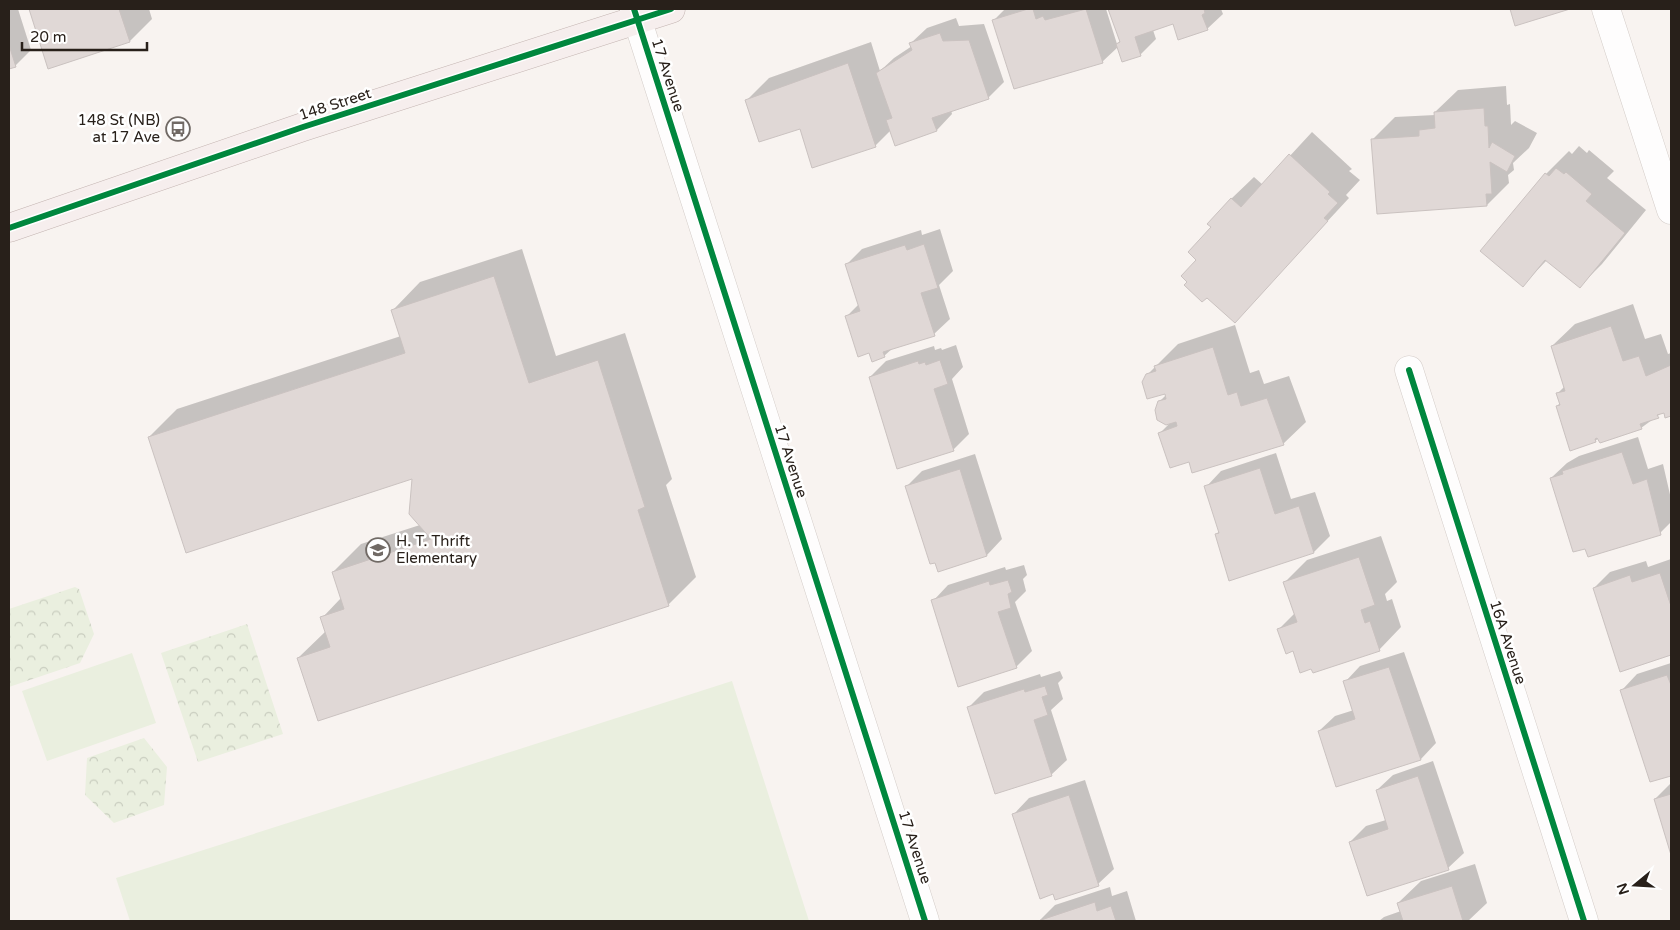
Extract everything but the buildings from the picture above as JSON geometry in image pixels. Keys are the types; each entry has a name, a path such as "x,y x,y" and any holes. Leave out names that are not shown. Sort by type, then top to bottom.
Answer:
{"main road":[{"name":"148 Street","path":"9,228 635,14 671,9"}],"street":[{"path":"1606,9 1671,210"},
{"name":"17 Avenue","path":"635,14 926,921"},
{"name":"16A Avenue","path":"1408,370 1584,921"}],"green space":[{"path":"75,587 79,589 94,634 80,663 9,687 9,609"},
{"path":"247,624 283,734 198,762 161,653"},
{"path":"132,653 156,723 47,761 22,691"},
{"path":"732,681 809,921 130,921 116,878"},
{"path":"144,738 167,767 164,805 114,823 85,795 87,758"}],"cycle path":[{"path":"634,9 925,921"},
{"path":"9,228 303,127 671,9"},
{"path":"1409,370 1584,921"}],"place":[{"name":"148 St (NB) at 17 Ave","path":"178,129"},
{"name":"H. T. Thrift Elementary","path":"378,550"}]}
